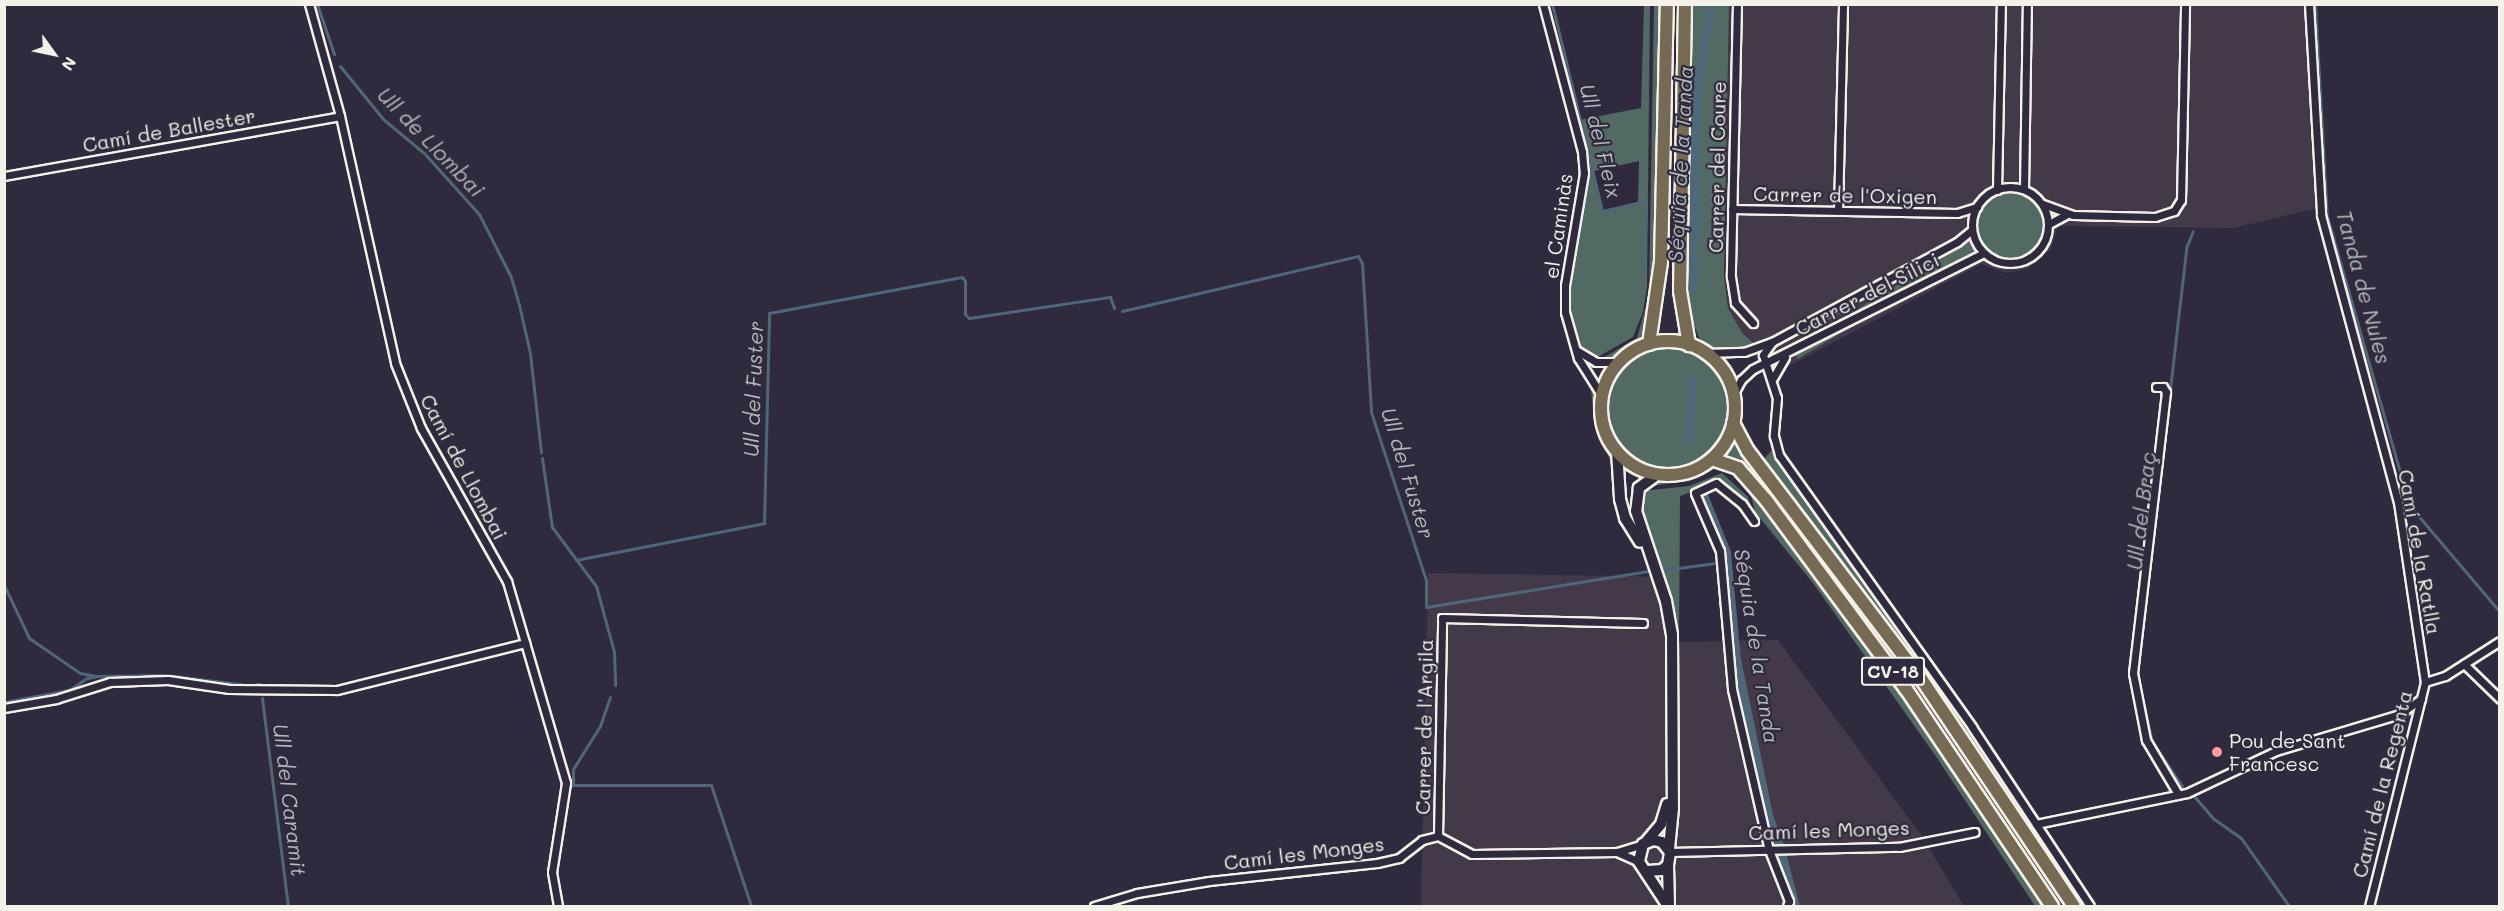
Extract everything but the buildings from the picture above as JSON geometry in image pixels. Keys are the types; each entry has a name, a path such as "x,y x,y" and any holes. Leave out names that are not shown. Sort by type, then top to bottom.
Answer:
{"main road":[{"path":"1646,551 1625,518 1617,451 1604,426 1602,396 1619,362 1649,344 1661,262 1667,4"},
{"path":"1685,4 1680,281 1689,345"},
{"name":"CV-18","path":"1649,344 1689,345 1706,353 1724,372 1733,395 1733,423 1726,441 1712,459 1738,468 1766,500 1906,689 2052,906"},
{"name":"CV-18","path":"1733,423 1748,451 1928,689 2074,906"},
{"path":"1617,451 1635,466 1658,474 1689,471 1712,459"},
{"path":"1658,474 1639,488 1635,502 1646,551 1666,601 1672,634 1669,906"},
{"path":"1669,906 1648,871 1639,862 1644,844 1661,824 1671,786"},
{"path":"1644,844 1653,840 1669,856"},
{"path":"1648,871 1662,870 1669,856"}],"street":[{"name":"Camí de Llombai","path":"309,4 340,116 395,363 421,428 507,581 566,783 552,872 558,906"},
{"name":"el Caminàs","path":"1544,4 1582,152 1580,200 1565,285 1565,312 1574,348 1602,396"},
{"name":"Carrer del Coure","path":"1737,4 1731,277 1735,303 1754,323"},
{"path":"1838,211 1842,4"},
{"path":"1996,189 2001,4"},
{"path":"2024,189 2027,4"},
{"path":"2043,204 2049,224 2041,248 2020,262 1994,260 1984,253 1972,226 1977,207 1996,189 2024,189 2043,204 2067,214 2155,217 2174,211 2181,200 2185,4"},
{"name":"Camí de la Ratlla","path":"2310,4 2321,215 2398,502 2425,682"},
{"name":"Camí de Ballester","path":"4,176 340,116"},
{"name":"Carrer de l'Oxigen","path":"1732,209 1957,213 1977,207"},
{"name":"Carrer de l'Oxigen","path":"1957,213 1972,226"},
{"path":"2049,224 2067,214"},
{"name":"Carrer del Silici","path":"1706,353 1744,352 1772,342 1962,240 1972,226"},
{"name":"Carrer del Silici","path":"1733,395 1746,373 1984,253"},
{"name":"Carrer del Silici","path":"1765,364 1763,355 1772,342"},
{"path":"1574,348 1596,362 1619,362"},
{"path":"1773,378 1785,355"},
{"path":"1765,364 1773,378 1777,402 1774,436 1779,455 1960,710 2090,906"},
{"path":"2156,387 2163,387 2166,392 2133,673 2146,740 2178,794"},
{"path":"1754,521 1742,504 1716,483 1695,493 1720,551 1732,689 1769,850 1789,901 1787,906"},
{"name":"Carrer de l'Argila","path":"1438,836 1442,618 1643,623"},
{"name":"Camí de la Regenta","path":"2369,906 2425,682 2464,664 2499,641"},
{"path":"4,708 56,699 110,682 168,680 229,689 337,690 525,643"},
{"path":"2464,664 2499,699"},
{"path":"2036,824 2178,794 2276,751 2400,714 2421,699"},
{"name":"Camí les Monges","path":"1669,856 1683,852 1899,847 1975,832"},
{"path":"1438,836 1472,854 1617,852 1644,844"},
{"name":"Camí les Monges","path":"1094,906 1137,893 1209,881 1377,863 1399,858 1422,840 1438,836"},
{"path":"1617,852 1639,862"}],"shaded area":[{"path":"1729,5 2305,5 2318,208 2234,228 2058,226 2051,249 2028,269 2006,273 1981,264 1785,368 1779,378 1757,345 1743,334 1728,307 1725,276"},
{"path":"1428,573 1678,577 1679,642 1778,640 1922,836 1964,906 1421,906"}],"green space":[{"path":"1644,5 1650,5 1647,286 1643,312 1633,337 1594,359 1578,348 1567,312 1567,286 1587,171 1579,120 1641,108","holes":["1639,161 1638,202 1602,211 1594,171"]},
{"path":"1654,5 1662,5 1657,250 1645,334 1640,342 1609,360 1601,359 1637,338 1649,295"},
{"path":"1690,5 1729,5 1724,276 1728,308 1743,334 1756,345 1737,351 1713,350 1701,342 1686,305 1684,250"},
{"path":"2010,192 2023,194 2038,207 2043,225 2041,238 2028,253 2010,258 1997,256 1982,243 1977,225 1979,212 1992,197"},
{"path":"1969,242 1975,252 1798,359 1792,349"},
{"path":"1668,348 1691,352 1710,366 1724,385 1728,408 1724,431 1710,450 1691,464 1668,468 1645,464 1626,450 1612,431 1608,408 1612,385 1626,366 1645,352"},
{"path":"1590,377 1598,393 1599,430 1613,456 1613,467 1594,423"},
{"path":"1735,436 1752,463 1745,467 1721,456"},
{"path":"1773,449 1788,476 1958,714 2088,906 2081,906 1879,611 1763,460"},
{"path":"1715,466 1736,474 1714,469 1690,481 1644,487 1654,480 1687,478"},
{"path":"1722,473 1748,497 1755,518 1717,483 1680,496 1679,642 1640,518 1642,491 1689,486"},
{"path":"1739,477 1920,716 2047,906 2035,906 1935,755 1813,583 1755,512 1751,495 1736,479"}],"waterway":[{"name":"Ull de Llombai","path":"317,4 334,54"},
{"name":"Ull del Fleix","path":"1552,4 1602,211 1646,201 1644,270"},
{"name":"Séquia de la Tanda","path":"1692,289 1697,87 1711,4"},
{"name":"Séquia de la Tanda","path":"1703,212 1697,212 1700,92 1714,4"},
{"name":"Tanda de Nules","path":"2315,4 2327,216 2408,501"},
{"name":"Ull de Llombai","path":"340,66 383,119 424,153 479,214 511,277 519,305 530,353 541,452"},
{"name":"Ull del Braç","path":"2182,786 2152,742 2137,674 2186,248 2193,231"},
{"name":"Ull del Fuster","path":"1122,311 1358,256 1362,263 1371,412 1426,580 1426,607 1648,571"},
{"name":"Ull del Fuster","path":"576,560 764,523 769,313 962,277 965,281 965,314 969,318 1110,297 1114,308"},
{"name":"Séquia de la Tanda","path":"1689,439 1691,378"},
{"name":"Ull de Llombai","path":"542,458 552,527 596,586 614,652 615,685"},
{"name":"Séquia de la Tanda","path":"1701,490 1726,552 1736,659 1768,815 1779,845"},
{"name":"Tanda de Nules","path":"2410,506 2500,612"},
{"name":"Ull del Fuster","path":"1663,570 1716,563"},
{"path":"4,585 29,638 80,673 96,676"},
{"name":"Séquia de la Tanda","path":"1735,650 1733,655 1754,764 1775,840"},
{"name":"Ull del Caramit","path":"4,702 69,690 87,678 98,676 165,675 241,684"},
{"name":"Ull de Llombai","path":"610,697 600,726 573,769 573,785 711,785 751,906"},
{"name":"Ull del Caramit","path":"262,698 288,906"},
{"name":"Ull del Braç","path":"2193,795 2214,819 2241,838 2289,906"},
{"name":"Séquia de la Tanda","path":"1781,853 1795,906"},
{"name":"Séquia de la Tanda","path":"1779,856 1792,906"}],"place":[{"name":"Pou de Sant Francesc","path":"2217,752"}]}
